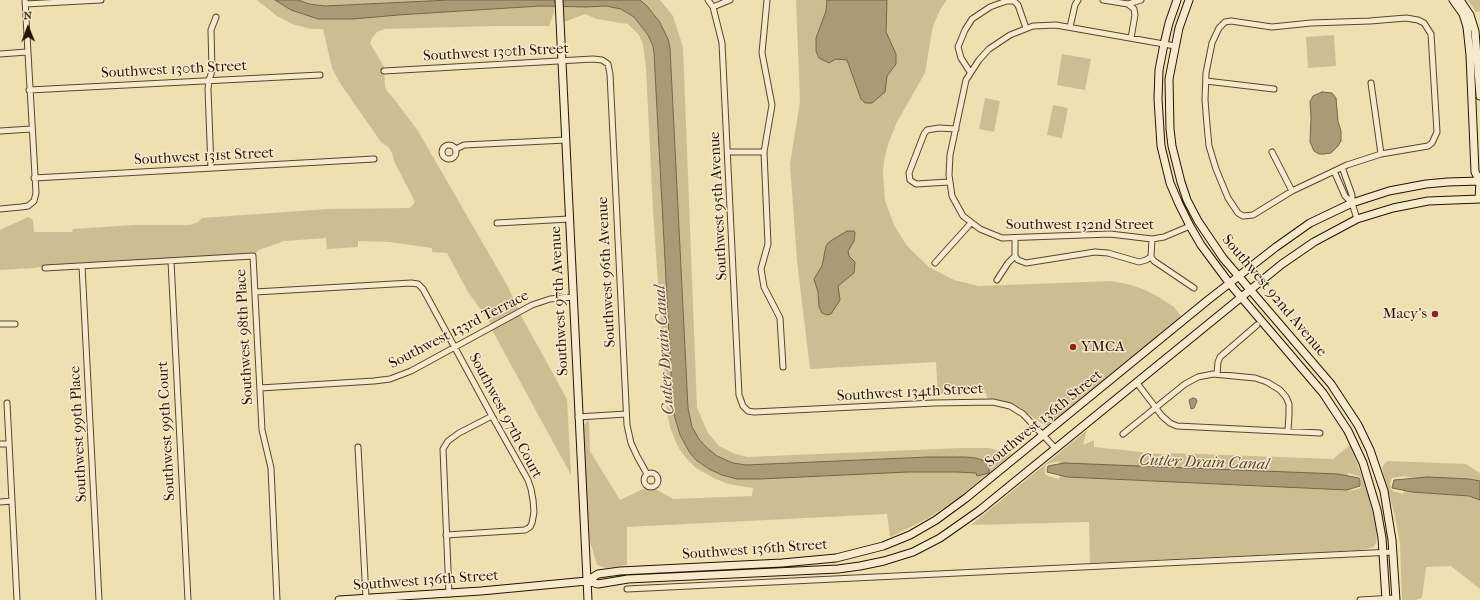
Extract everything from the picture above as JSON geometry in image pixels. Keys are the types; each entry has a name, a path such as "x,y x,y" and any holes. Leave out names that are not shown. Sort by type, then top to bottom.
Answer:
{"street":[{"path":"0,209 21,208 28,206 32,202 36,193 31,129 25,2 101,0"},
{"name":"Southwest 97th Avenue","path":"559,0 588,600"},
{"name":"Southwest 95th Avenue","path":"708,0 713,7 722,44 739,395 741,404 748,411"},
{"path":"713,7 730,0"},
{"path":"767,0 762,53 772,105 764,152 768,244 761,269 764,288 780,318 783,367"},
{"path":"1070,27 1075,5 1078,0"},
{"path":"1103,0 1128,4 1141,0"},
{"name":"Southwest 92nd Avenue","path":"1177,0 1164,44 1159,70 1158,92 1161,146 1170,182 1179,204 1201,245 1230,284 1320,389 1336,410 1348,431 1363,463 1372,489 1380,521 1386,599"},
{"name":"Southwest 92nd Avenue","path":"1189,0 1179,28 1169,79 1172,144 1187,200 1198,221 1223,258 1331,384 1358,425 1370,450 1384,491 1393,552 1395,599"},
{"path":"1453,0 1463,14 1467,26 1470,50 1475,172 1480,181 1480,199"},
{"path":"1460,0 1470,15 1475,31 1480,96"},
{"path":"1026,28 1018,5 1014,1 1007,1 990,7 972,19 965,30 958,47 961,58 970,72 989,49 1010,35 1026,28 1048,24 1175,46"},
{"path":"1128,4 1132,6 1135,12 1130,38"},
{"path":"211,168 209,80 212,71 211,30 216,17"},
{"path":"1406,18 1418,20 1429,29 1431,36 1437,131 1435,139 1428,146 1381,154 1342,167 1292,191 1253,215 1246,216 1237,212 1230,202 1212,158 1205,100 1206,81 1208,58 1214,35 1219,28 1228,21 1272,27 1311,23 1375,21 1406,18"},
{"path":"0,54 27,52"},
{"name":"Southwest 130th Street","path":"384,71 597,59 608,64"},
{"name":"Southwest 96th Avenue","path":"608,64 610,74 626,414 631,443 647,474"},
{"name":"Southwest 132nd Street","path":"970,72 964,88 948,167 949,182 956,204 961,213 971,223 980,229 1002,238 1110,234 1152,239 1164,237 1190,226"},
{"name":"Southwest 130th Street","path":"29,90 320,75"},
{"path":"1206,81 1274,89"},
{"path":"1371,83 1381,154"},
{"path":"949,182 916,184 910,180 909,172 927,130 956,128"},
{"path":"0,131 31,129"},
{"path":"1160,136 1171,134"},
{"path":"456,149 464,145 566,140"},
{"path":"1161,146 1172,144"},
{"path":"728,152 764,152"},
{"path":"1272,152 1292,191"},
{"name":"Southwest 131st Street","path":"34,178 374,159"},
{"path":"1342,167 1352,195 1352,203 1358,219"},
{"path":"1334,171 1345,196 1352,203"},
{"name":"Southwest 136th Street","path":"587,581 598,574 620,571 813,560 851,554 883,546 910,535 936,520 966,498 1239,276 1310,223 1352,203 1389,191 1426,184 1480,181"},
{"name":"Southwest 136th Street","path":"339,600 449,594 587,581 598,584 628,579 838,568 860,566 884,561 913,552 940,538 980,510 1282,264 1314,242 1358,219 1393,208 1417,203 1446,200 1480,199"},
{"path":"497,223 569,219"},
{"path":"935,263 971,223"},
{"path":"1015,238 1015,256 1018,260 1026,263 1095,252 1108,253 1139,262 1151,257"},
{"path":"1152,239 1151,257 1154,261 1194,288"},
{"name":"Southwest 98th Place","path":"45,268 253,256 262,437 271,468 278,600"},
{"path":"997,280 1008,262 1015,256"},
{"name":"Southwest 99th Court","path":"171,261 188,600"},
{"name":"Southwest 99th Place","path":"82,266 99,600"},
{"name":"Southwest 97th Court","path":"255,292 404,284 418,284 425,291 454,347 530,484 534,512 532,523 529,528 521,531 446,535"},
{"name":"Southwest 133rd Terrace","path":"260,388 390,379 407,373 539,302 554,298 573,297"},
{"path":"0,324 15,324"},
{"path":"1217,374 1220,357 1257,325"},
{"path":"1123,434 1189,382 1201,376 1217,374 1255,378 1267,382 1280,390 1286,397 1289,404 1290,414 1288,430"},
{"path":"1137,383 1155,408 1170,423 1177,426 1288,430 1320,433"},
{"name":"Southwest 134th Street","path":"748,411 759,412 988,401 1004,404 1019,411 1028,418 1056,449"},
{"path":"7,404 17,600"},
{"path":"578,417 626,414"},
{"path":"449,594 443,449 448,441 459,433 492,416"},
{"path":"0,444 9,444"},
{"path":"358,447 366,598"},
{"path":"0,502 12,501"},
{"name":"Southwest 136th Street","path":"627,589 1393,552"},
{"path":"1360,600 1395,599"}],"shaded area":[{"path":"257,0 275,0 291,10 318,19 353,19 540,6 554,7 554,12 549,26 385,29 377,32 370,43 384,67 385,87 387,91 418,131 507,285 519,310 491,324 468,292 447,253 432,252 432,248 389,242 358,241 358,247 327,249 326,238 284,241 259,250 256,253 51,265 35,268 0,270 0,230 28,217 33,220 34,232 72,232 73,229 134,225 190,225 198,222 202,218 328,209 410,208 415,202 395,163 392,153 388,147 381,142 340,83 332,68 323,29 311,29 292,24 277,16"},
{"path":"275,0 298,0 309,4 325,6 449,0 640,0 659,21 668,39 670,48 688,408 692,427 699,439 717,456 733,463 746,465 928,457 965,457 976,458 989,463 989,473 977,476 976,473 908,472 737,479 722,475 709,469 696,460 690,453 680,435 673,411 654,53 653,46 648,35 634,17 621,9 606,6 540,6 353,19 318,19 291,10"},
{"path":"298,0 449,0 325,6 309,4"},
{"path":"640,0 660,0 673,16 683,47 697,408 708,433 719,446 733,453 747,457 961,448 989,448 1012,454 989,473 989,463 976,458 965,457 928,457 746,465 733,463 717,456 699,439 692,428 688,408 670,48 668,39 656,16"},
{"path":"796,0 947,0 941,8 933,26 925,73 897,122 888,144 883,173 885,200 894,225 907,246 929,267 954,280 979,286 1112,281 1131,285 1159,297 1174,307 1181,316 1163,333 1049,425 1044,425 1011,403 987,398 986,393 938,394 936,362 810,369 797,261 790,164 800,101"},
{"path":"827,0 887,0 886,32 896,54 896,64 887,76 885,92 872,103 865,103 861,99 847,60 836,59 829,63 819,58 816,51 816,38 826,11"},
{"path":"1468,0 1480,0 1480,11 1476,12"},
{"path":"606,6 621,9 637,18 653,46 673,411 680,435 690,453 696,460 709,469 956,472 977,473 977,475 988,473 959,498 927,519 890,537 887,514 627,527 627,565 606,568 597,565 590,541 586,502 583,429 584,424 589,420 590,451 620,500 645,488 651,490 656,489 673,499 752,496 753,488 728,484 696,468 678,447 670,427 667,413 653,211 646,68 643,45 639,35 628,24 597,19 585,14 564,22 564,7"},
{"path":"1334,35 1336,66 1308,68 1306,37"},
{"path":"1062,54 1091,59 1085,90 1057,85"},
{"path":"1322,92 1332,93 1336,98 1341,141 1331,153 1319,154 1314,151 1310,142 1310,102 1313,96"},
{"path":"985,98 1000,101 994,132 979,129"},
{"path":"1053,105 1068,108 1062,138 1047,135"},
{"path":"847,231 854,231 855,233 854,241 848,251 849,256 855,262 854,273 838,286 840,300 831,314 827,315 822,313 819,307 818,292 814,279 822,266 826,246 829,242"},
{"path":"520,314 567,399 571,475 492,330"},
{"path":"1193,398 1197,401 1194,408 1191,409 1189,400"},
{"path":"1087,430 1083,445 1094,440 1094,447 1169,455 1172,453 1333,459 1350,445 1371,503 1377,539 1374,547 1360,550 1090,563 1089,522 971,525","holes":["1059,461 1060,464 1338,474 1348,476 1348,473 1359,476 1361,479 1361,487 1359,489 1348,491 1060,476 1059,479 1045,474 1045,467 1047,464"]},
{"path":"1388,461 1466,464 1480,473 1480,481 1469,479 1413,478 1404,476 1392,478 1390,483 1393,491 1403,494 1404,491 1469,496 1480,500 1480,589 1451,566 1426,567 1422,598 1415,600 1402,600 1400,544 1395,516 1382,468"},
{"path":"1064,463 1338,474 1359,478 1360,486 1347,490 1067,477 1047,472 1048,466"},
{"path":"1428,477 1480,481 1480,500 1469,496 1412,492 1392,488 1394,480"}],"place":[{"name":"Macy's","path":"1435,314"},
{"name":"YMCA","path":"1073,347"}],"water label":[{"name":"Cutler Drain Canal","path":"665,350"},
{"name":"Cutler Drain Canal","path":"1204,463"}]}
